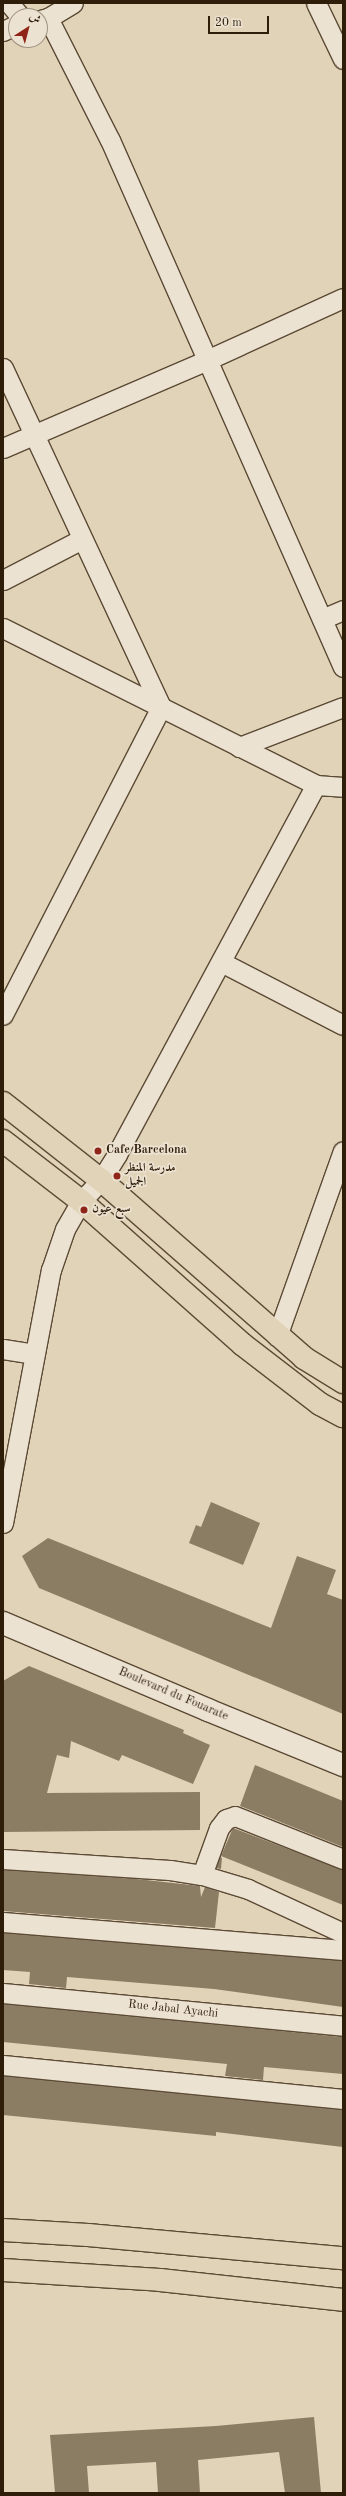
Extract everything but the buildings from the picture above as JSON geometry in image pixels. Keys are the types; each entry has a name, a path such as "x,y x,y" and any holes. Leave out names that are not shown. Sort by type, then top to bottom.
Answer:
{"main road":[{"path":"3,1103 101,1180 277,1336 304,1358 343,1382"},
{"path":"3,1141 81,1202 242,1344 320,1404 343,1416"},
{"path":"3,2224 88,2235"},
{"path":"3,2230 88,2235 343,2258"},
{"path":"3,2270 160,2280 343,2300"}],"street":[{"path":"322,5 343,59"},
{"path":"58,10 110,140 343,666"},
{"path":"3,448 207,360 343,298"},
{"path":"3,368 161,707"},
{"path":"3,580 82,539"},
{"path":"322,619 343,610"},
{"path":"3,628 316,785 343,787"},
{"path":"3,1015 161,707"},
{"path":"239,746 343,707"},
{"path":"3,1523 51,1270 65,1229 81,1202 101,1180 316,785"},
{"path":"220,962 343,1025"},
{"path":"277,1336 343,1151"},
{"path":"3,1349 35,1354"},
{"name":"Boulevard du Fouarate","path":"3,1623 208,1710 343,1764"},
{"path":"202,1875 219,1828 226,1819 235,1816 343,1859"},
{"path":"3,1859 170,1870 202,1875 248,1889 343,1933"},
{"path":"3,1922 343,1950"},
{"name":"Rue Jabal Ayachi","path":"3,1993 343,2026"},
{"path":"3,2065 343,2099"}],"place":[{"name":"Cafe Barcelona","path":"98,1151"},
{"name":"مدرسة المنظر الجميل","path":"117,1176"},
{"name":"سبع عيون","path":"84,1210"}]}
